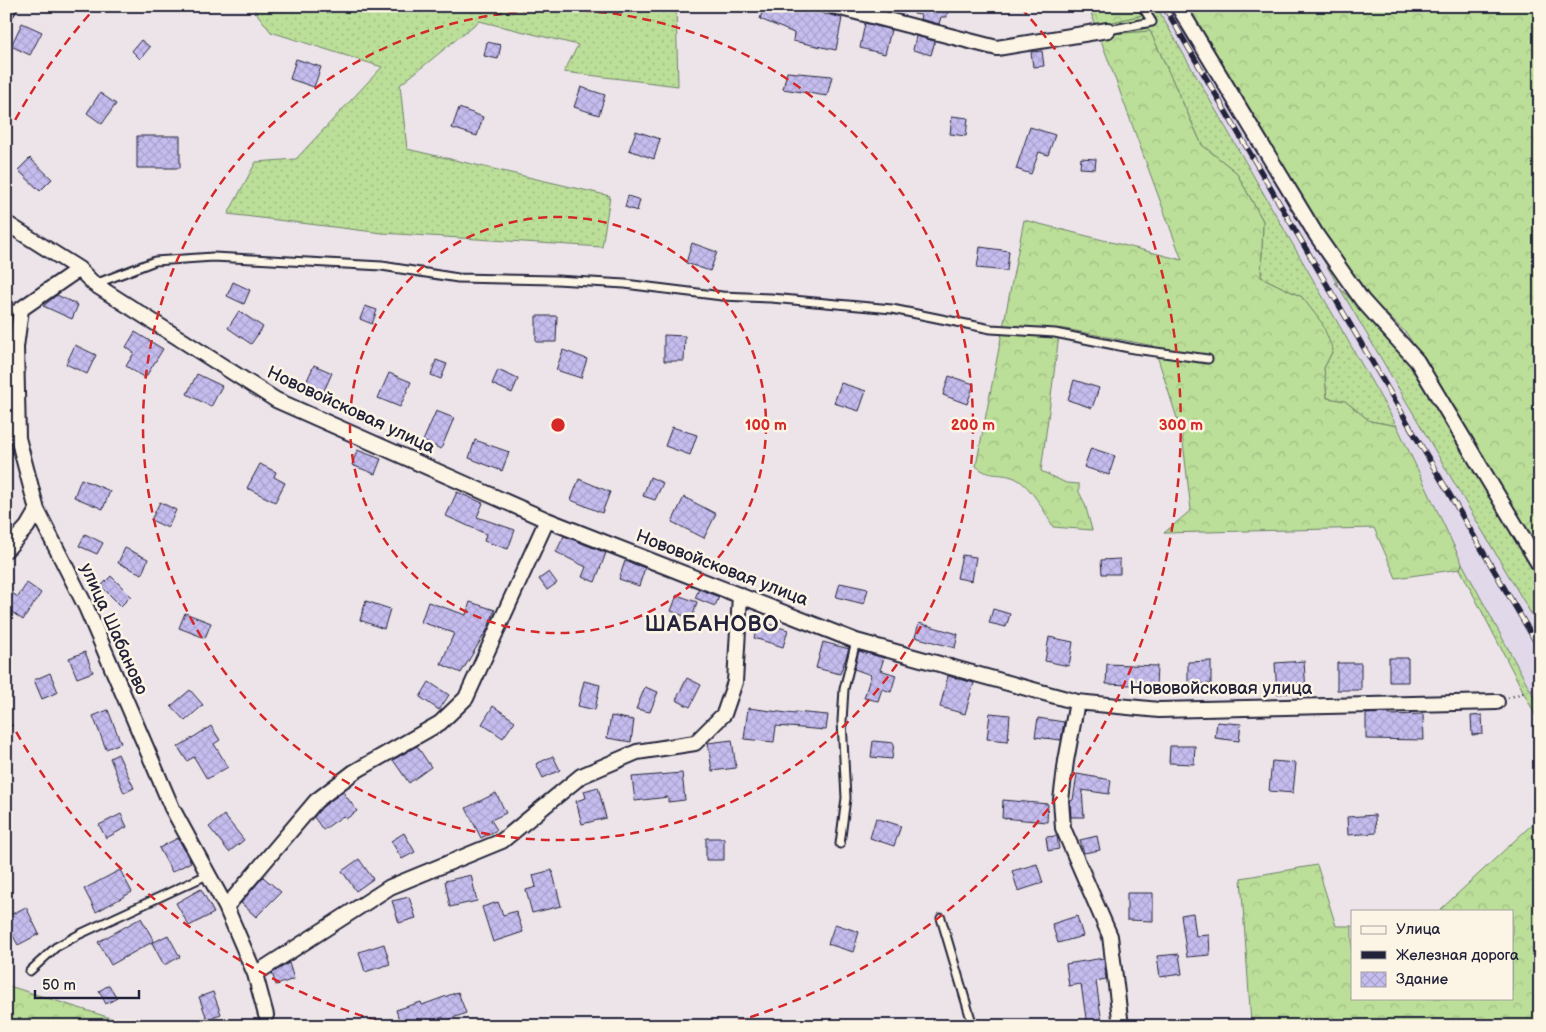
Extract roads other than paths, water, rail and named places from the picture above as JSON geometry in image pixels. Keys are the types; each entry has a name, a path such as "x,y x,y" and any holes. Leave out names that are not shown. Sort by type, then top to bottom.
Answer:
{"street":[{"path":"6,12 10,6"},
{"path":"833,6 997,48 1108,30"},
{"path":"1178,6 1317,236 1362,300 1418,361 1540,566"},
{"name":"Нововойсковая улица","path":"6,222 79,269 94,284 276,400 547,520 856,641 1077,702 1159,710 1497,702"},
{"path":"21,309 79,269"},
{"name":"улица Шабаново","path":"21,309 16,347 18,438 37,510 86,607 172,808 226,907 255,974 266,1015"},
{"path":"6,550 27,527 37,510"},
{"path":"226,907 316,801 354,772 440,723 466,698 547,520"},
{"path":"255,974 390,887 502,841 581,776 636,752 695,743 724,714 736,682 740,595"},
{"path":"1077,702 1061,800 1063,828 1110,936 1121,1026"}],"lane":[{"path":"1108,30 1152,22 1142,6"},
{"path":"94,284 155,261 213,257 382,266 458,278 556,280 625,284 722,296 771,298 892,310 991,329 1055,332 1134,349 1208,359"},
{"path":"6,309 21,309"},
{"path":"840,844 846,798 842,721 844,689 856,641"},
{"path":"30,971 56,947 207,875"},
{"path":"941,918 973,1026"}],"railway":[{"path":"1164,6 1540,649"}],"district":[{"name":"ШАБАНОВО","path":"712,624"}]}
